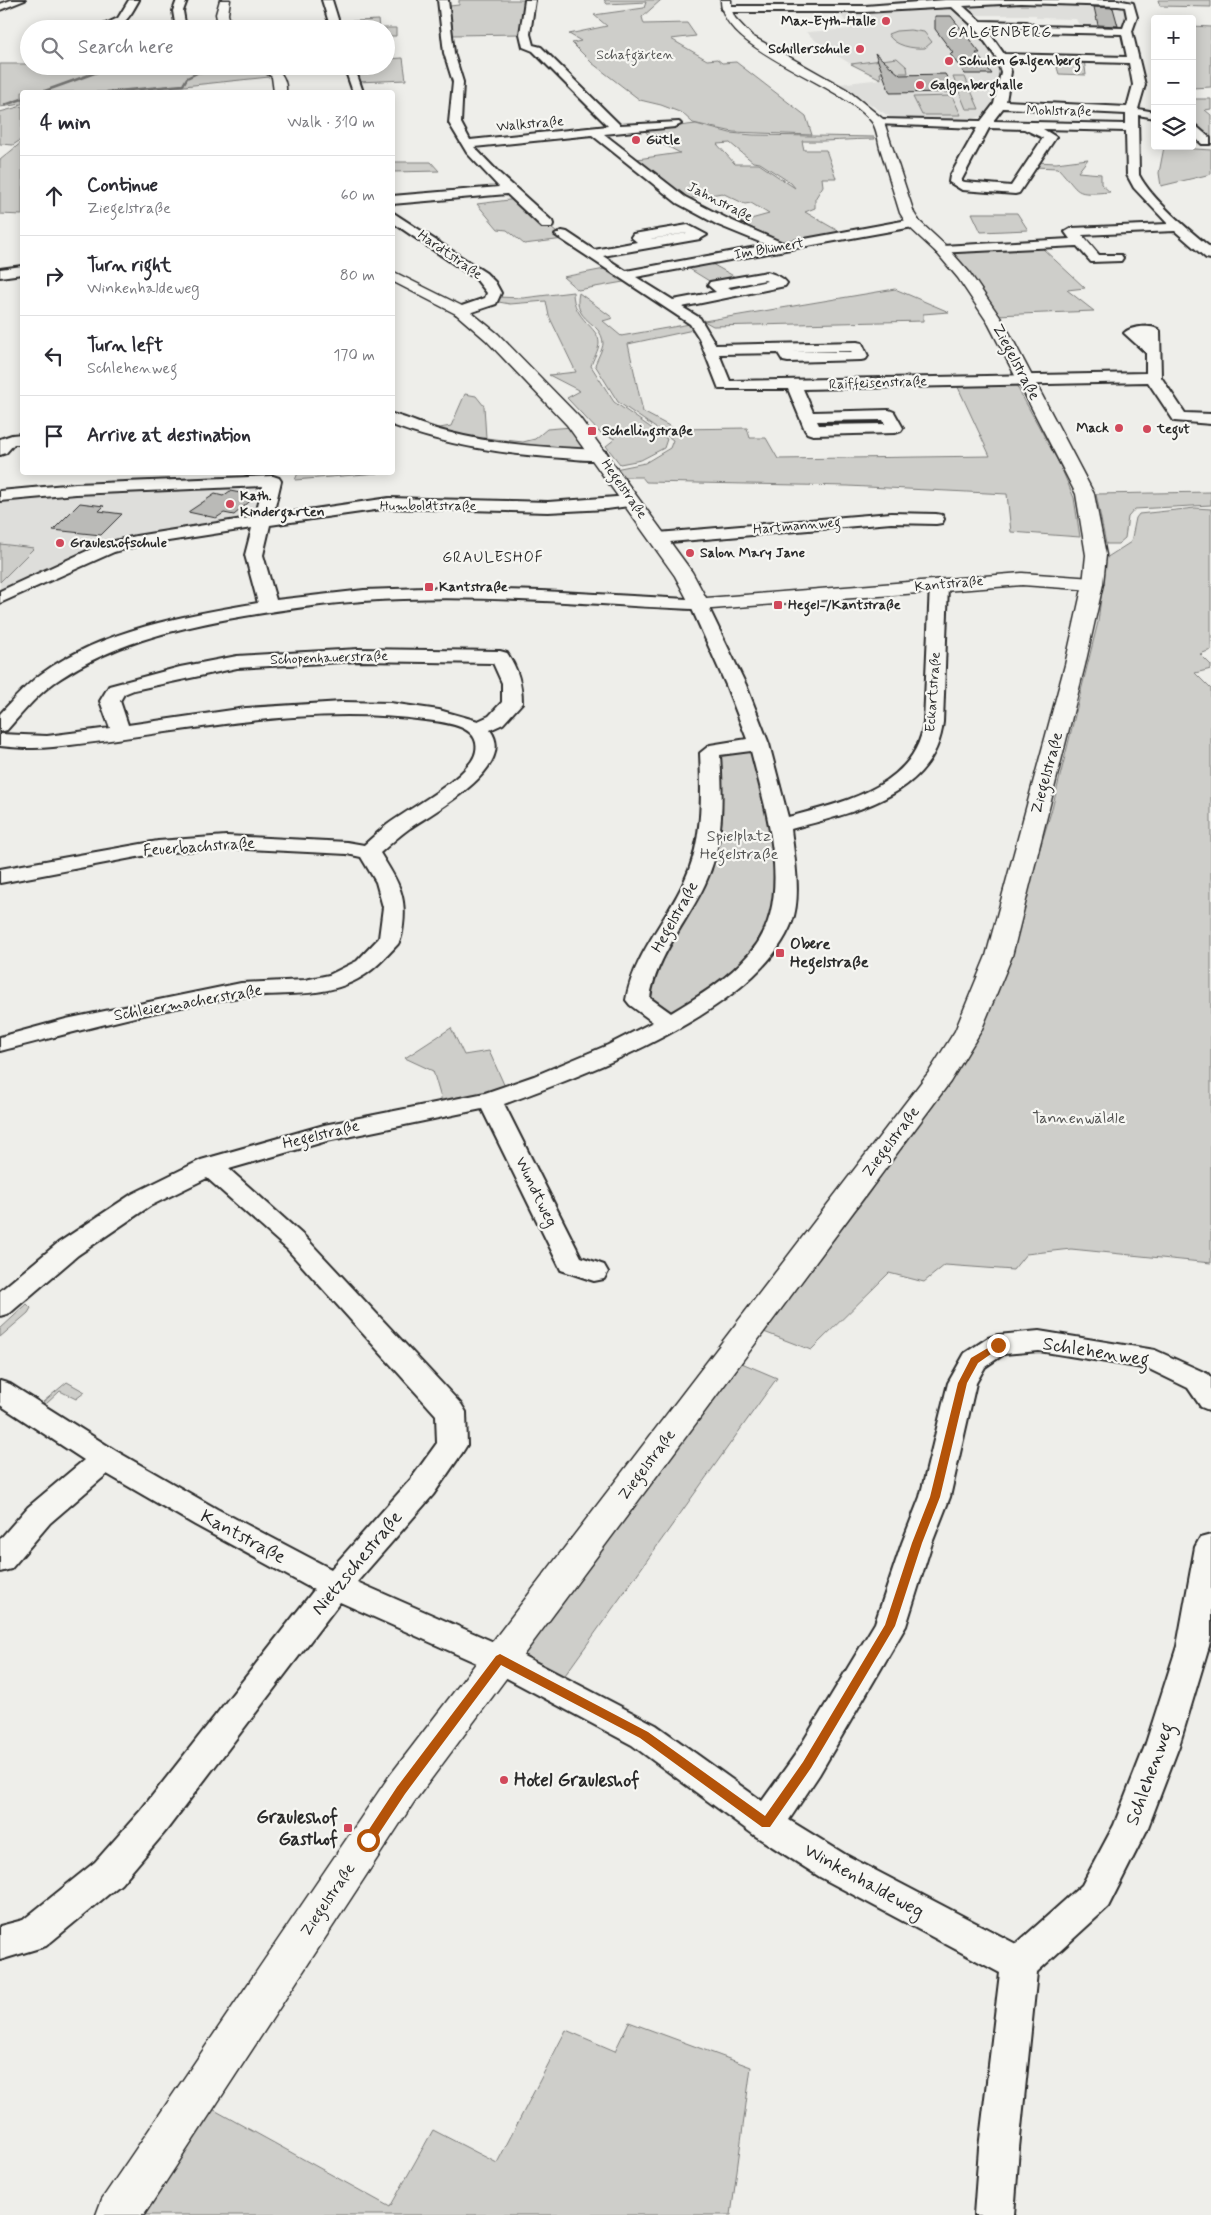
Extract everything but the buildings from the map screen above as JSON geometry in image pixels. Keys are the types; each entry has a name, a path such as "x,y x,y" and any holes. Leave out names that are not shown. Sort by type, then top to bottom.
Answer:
{"main road":[{"path":"223,20 222,6 225,0"},
{"path":"726,5 730,19 748,38 842,92 879,122"},
{"path":"276,75 281,85 280,90"},
{"name":"Ziegelstraße","path":"118,2215 401,1790 856,1190 940,1076 968,1031 999,956 1073,675 1093,584 1096,555 1085,494 996,323 964,275 914,223 907,213 879,122"},
{"name":"Hegelstraße","path":"395,277 460,311 492,337 567,414 600,455 630,501 685,576 699,604"},
{"name":"Kantstraße","path":"699,604 1022,579 1093,584"}],"street":[{"path":"2,6 20,0"},
{"path":"122,20 134,0"},
{"path":"180,20 178,11 182,0"},
{"path":"327,0 333,20"},
{"path":"443,0 449,53 458,82 455,123 466,144 510,190 547,224"},
{"path":"530,0 525,34 528,47 537,49 617,129"},
{"path":"726,5 791,9 841,5 896,8 952,1 1019,0 1129,5 1132,17 1127,32 1135,60 1139,85 1132,111 1133,175 1138,185 1178,227 1211,255"},
{"path":"952,1 977,24 1011,73 1000,104 985,124 956,176 955,182 962,186 974,188 1015,190 1033,160 1050,138 1027,126"},
{"path":"791,9 796,23"},
{"path":"977,24 1027,25 1033,30 1127,32"},
{"path":"1001,56 1054,62 1086,63 1135,60"},
{"path":"352,75 357,90"},
{"path":"1122,76 1138,77"},
{"path":"1000,104 1132,111 1151,114"},
{"name":"Mohlstraße","path":"879,122 1133,128"},
{"path":"596,133 617,129 675,124"},
{"path":"1196,131 1206,140"},
{"name":"Walkstraße","path":"466,144 596,133"},
{"name":"Jahnstraße","path":"596,133 681,200 723,222 782,247"},
{"path":"395,200 510,190"},
{"name":"Hardtstraße","path":"395,218 490,284 494,293 491,301 460,311"},
{"name":"Im Blümert","path":"625,275 914,223"},
{"path":"1116,258 1096,259 1072,232 1178,227"},
{"path":"562,235 695,321 711,350 784,348"},
{"path":"591,254 650,244"},
{"path":"942,250 1083,245"},
{"path":"0,273 20,270"},
{"path":"670,305 728,293"},
{"name":"Raiffeisenstraße","path":"711,350 724,386 731,387 1153,377"},
{"path":"1152,351 1153,377 1180,418 1211,419"},
{"path":"794,386 808,417"},
{"path":"395,419 421,430 460,440 520,449 600,455"},
{"path":"0,450 4,442 10,439 20,439"},
{"path":"76,489 78,475"},
{"path":"0,496 76,489 273,481 254,554 268,605"},
{"name":"Humboldtstraße","path":"0,598 108,548 136,541 263,521 389,503 548,507 630,501"},
{"name":"Hartmannweg","path":"658,538 891,518 936,519"},
{"name":"Eckartstraße","path":"780,824 853,806 881,793 906,775 924,757 931,735 934,667 940,609 939,585"},
{"name":"Kantstraße","path":"0,726 26,697 54,674 104,647 164,627 268,605 385,594 492,595 699,604"},
{"name":"Hegelstraße","path":"0,1306 68,1249 141,1200 210,1166 324,1133 490,1100 543,1081 598,1058 670,1023 718,994 760,957 781,922 786,889 780,824 760,744 736,685 699,604"},
{"name":"Schopenhauerstraße","path":"121,732 110,701 116,690 127,686 237,662 358,655 500,657 512,683 512,703 496,720 478,728"},
{"path":"0,740 51,741 242,714 288,709 356,707 417,712 459,720 478,728 486,738 486,754 473,773 450,792 394,830 369,852"},
{"name":"Hegelstraße","path":"670,1023 638,1000 637,990 649,965 682,909 700,871 706,848 712,797 710,753 716,749 760,744"},
{"name":"Feuerbachstraße","path":"0,876 158,847 216,843 338,847 369,852"},
{"name":"Schleiermacherstraße","path":"0,1044 66,1026 241,990 305,987 336,980 365,966 390,939 394,907 387,882 369,852"},
{"name":"Wundtweg","path":"490,1100 572,1263 594,1272"},
{"name":"Nietzschestraße","path":"0,1943 33,1934 108,1873 153,1821 335,1586 422,1487 452,1445 451,1412 296,1243 210,1166"},
{"name":"Schlehenweg","path":"766,1824 807,1765 890,1626 917,1543 935,1497 962,1383 975,1360 998,1345 1039,1341 1154,1360 1198,1381 1211,1400"},
{"name":"Kantstraße","path":"0,1391 106,1459 206,1518 335,1586 500,1659"},
{"path":"0,1560 39,1515 106,1459"},
{"name":"Schlehenweg","path":"1019,1964 1095,1896 1130,1830 1162,1746 1194,1646 1211,1547"},
{"name":"Winkenhaldeweg","path":"500,1659 644,1735 766,1824 833,1866 1019,1964"},
{"path":"994,2215 999,2148 1019,1964"}],"shaded area":[{"name":"Schulen Galgenberg","path":"1039,1 1126,5 1129,18 1124,30 1081,29 1076,19 1036,18 1036,15 964,15 995,55 1002,73 1001,87 991,112 969,121 895,120 839,84 881,79 879,73 907,73 897,58 851,64 824,48 806,32 851,29 838,11"},
{"name":"Grauleshofschule","path":"268,484 258,520 134,539 0,595 0,500"}],"green space":[{"path":"459,0 525,0 522,34 453,35 450,6 459,5"},
{"name":"Schafgärten","path":"604,0 661,0 642,17 644,24 687,23 696,36 671,39 707,60 717,59 722,63 736,62 806,116 812,135 733,132 693,123 682,113 640,100 592,63 572,43 581,41 569,34 607,26 594,15 644,8 646,2 607,4"},
{"path":"1158,0 1211,0 1211,7 1160,6"},
{"path":"1196,26 1211,27 1211,87 1196,88"},
{"path":"896,31 924,32 932,42 925,48 915,48 899,44 888,34"},
{"path":"395,58 403,58 406,80 357,82 354,75 395,75"},
{"path":"897,58 907,67 908,73 880,73 881,79 851,64"},
{"path":"1054,58 1084,59 1086,75 1059,74"},
{"path":"0,64 20,64 20,75 267,75 269,77 146,90 20,90 20,104 0,107"},
{"path":"953,77 965,77 979,109 966,109"},
{"path":"952,96 961,115 922,115 913,97"},
{"path":"1196,99 1211,99 1211,109 1205,110 1211,115 1211,138 1204,138 1196,131"},
{"path":"20,107 20,140 13,145 0,144 0,112"},
{"path":"696,124 730,133 753,135 874,137 875,139 802,141 804,150 826,150 836,178 822,178 823,186 815,199 815,208 805,212 840,232 785,244 740,222 769,214 751,203 745,204 722,193 681,200 630,160 680,153 667,146 657,144 644,130","holes":["730,143 753,162 760,163 791,183 795,188 759,164 735,164 717,144"]},
{"path":"20,144 20,215 0,214 0,160"},
{"path":"1163,150 1211,150 1211,174 1161,186 1159,173"},
{"path":"1088,159 1078,172 1101,174 1101,184 1110,192 1083,193 1075,188 1058,168 1033,167 1036,162 1056,163"},
{"path":"395,162 431,162 439,171 395,172"},
{"path":"517,199 564,239 524,244 507,230 498,229 477,204"},
{"path":"972,213 1017,213 1028,230 981,232"},
{"path":"1041,247 1085,288 1067,290 1094,311 996,315 978,284 951,251"},
{"path":"712,264 739,279 714,284 688,268"},
{"path":"610,268 629,281 578,290 563,277"},
{"path":"895,289 949,312 923,314 923,321 713,326 704,321"},
{"path":"573,292 577,310 598,337 599,346 591,366 614,402 667,439 664,448 641,460 620,464 606,446 615,439 599,432 567,398 580,391 549,375 576,372 549,316 546,301 510,304 493,301 497,297 523,298"},
{"path":"579,293 613,318 603,321 621,336 690,324 693,330 628,344 643,412 675,429 747,428 750,438 766,438 778,459 990,456 957,385 1015,383 1060,465 1074,498 1080,537 1011,532 1007,494 848,486 646,482 642,477 622,477 615,469 645,463 670,448 673,440 618,402 595,365 603,343 598,330 583,316 580,310 578,303"},
{"path":"465,394 476,396 484,406 486,438 523,442 535,439 547,429 572,427 589,451 511,444 434,429 451,426"},
{"path":"297,475 354,475 295,480"},
{"path":"1211,492 1211,505 1135,509 1128,517 1125,538 1118,544 1106,544 1096,494"},
{"name":"Tannenwäldle","path":"1195,508 1211,509 1211,650 1200,654 1211,665 1211,669 1195,673 1211,689 1211,1263 1071,1249 1026,1254 1013,1270 945,1265 924,1282 889,1273 811,1350 764,1332 867,1196 948,1080 1001,974 1052,809 1098,622 1106,558 1131,542 1136,518 1139,514"},
{"path":"0,544 34,548 0,582"},
{"name":"Spielplatz Hegelstraße","path":"759,744 786,889 760,957 670,1023 638,1000 700,871 710,753"},
{"path":"451,1028 464,1055 489,1051 506,1089 443,1105 433,1071 405,1058"},
{"path":"27,1304 31,1308 28,1313 0,1337 0,1329"},
{"path":"737,1361 777,1378 563,1678 517,1655"},
{"path":"67,1382 85,1392 76,1399 60,1391 45,1405 43,1402"},
{"path":"629,2022 751,2067 731,2215 134,2215 207,2106 390,2207 433,2130 497,2163 566,2030 615,2051"}],"waterway":[{"path":"48,90 89,75"},
{"path":"129,90 183,85 187,78 193,75"},
{"path":"5,105 20,100"}],"place":[{"name":"Max-Eyth-Halle","path":"886,21"},
{"name":"Schillerschule","path":"860,49"},
{"name":"Schulen Galgenberg","path":"949,61"},
{"name":"Galgenberghalle","path":"920,85"},
{"name":"Gütle","path":"636,140"},
{"name":"Mack","path":"1119,428"},
{"name":"tegut","path":"1147,429"},
{"name":"Schellingstraße","path":"592,431"},
{"name":"Kath. Kindergarten","path":"230,504"},
{"name":"Grauleshofschule","path":"60,543"},
{"name":"Salon Mary Jane","path":"690,553"},
{"name":"Kantstraße","path":"429,587"},
{"name":"Hegel-/Kantstraße","path":"778,605"},
{"name":"Obere Hegelstraße","path":"780,953"},
{"name":"Hotel Grauleshof","path":"504,1780"},
{"name":"Grauleshof Gasthof","path":"348,1828"}],"district":[{"name":"GALGENBERG","path":"1000,33"},
{"name":"GRAULESHOF","path":"493,558"}],"route":[{"path":"368,1840 401,1790 500,1659 644,1735 766,1824 807,1765 890,1626 917,1543 935,1497 962,1383 975,1360 998,1345"}]}
